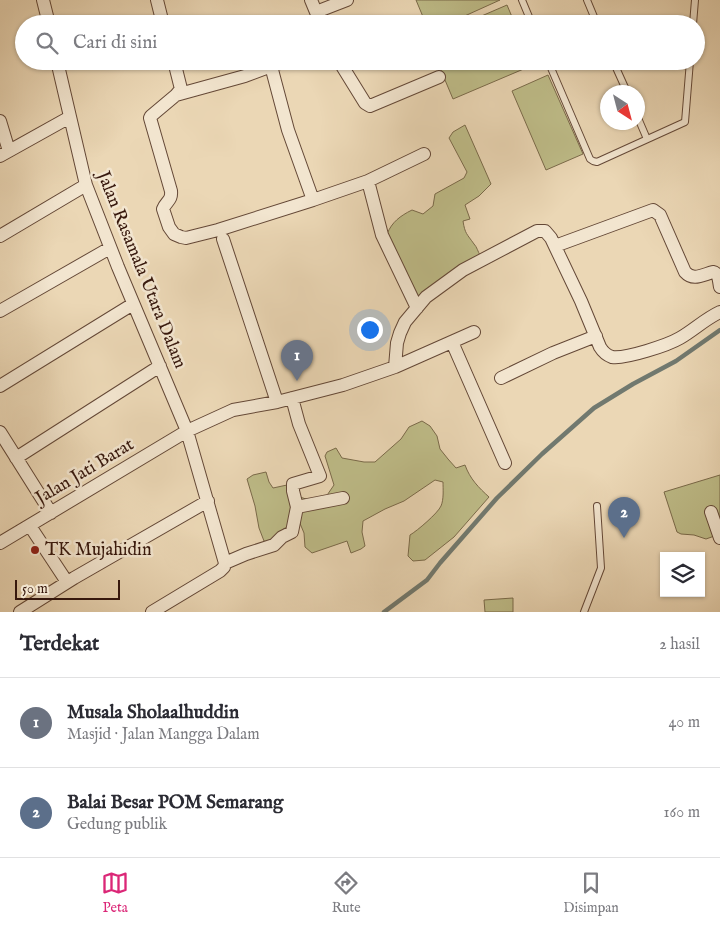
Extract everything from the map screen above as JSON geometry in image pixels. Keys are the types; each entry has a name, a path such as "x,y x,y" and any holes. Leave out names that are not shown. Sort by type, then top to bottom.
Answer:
{"street":[{"path":"43,0 47,15"},
{"path":"157,0 161,15"},
{"path":"316,12 347,0"},
{"name":"Jalan Rasamala Utara Dalam","path":"59,70 86,185 110,248 188,431 225,563"},
{"path":"176,70 181,88 176,95 150,118 172,196 163,209 171,231 181,238 193,237 218,230 368,181 424,154"},
{"path":"176,95 261,70"},
{"path":"272,70 288,130 313,200"},
{"path":"345,70 365,102 370,106 439,77"},
{"path":"0,121 4,154 70,116"},
{"path":"368,181 382,235 417,308"},
{"path":"0,236 86,185"},
{"path":"555,246 653,210 660,216 684,272 694,278 716,272 720,287"},
{"path":"395,367 397,343 405,322 430,293 463,270 534,232 542,230 548,234 555,246 596,336 604,352 609,356 624,356 667,344 679,339 720,312"},
{"path":"223,238 277,402"},
{"path":"0,311 110,248"},
{"path":"0,386 134,304"},
{"name":"Jalan Jati Barat","path":"0,543 188,431 233,410 277,402 343,385 395,367 474,332"},
{"path":"501,378 553,353 596,336"},
{"path":"452,342 505,463"},
{"path":"16,458 160,366"},
{"path":"152,612 220,571 225,563 274,545 282,537 292,532 297,507 293,484 320,476 299,424 292,398"},
{"path":"0,432 51,513"},
{"path":"297,507 343,498"},
{"path":"20,612 67,582 208,501"},
{"path":"711,512 720,538"},
{"path":"30,526 67,582"}],"lane":[{"path":"522,0 528,15"},
{"path":"587,0 594,15"},
{"path":"694,15 695,0"},
{"path":"552,70 590,159 597,162 685,122 689,70"},
{"path":"617,70 624,85"},
{"path":"643,130 647,140"},
{"path":"584,612 601,568 597,506"}],"shaded area":[{"path":"416,0 500,0 467,15 422,15"},
{"path":"507,5 511,15 484,15"},
{"path":"441,70 521,70 453,99"},
{"path":"548,75 583,154 546,170 512,91"},
{"path":"465,125 491,184 479,196 465,205 470,219 463,221 465,229 480,255 418,299 387,234 391,226 400,217 412,210 423,214 433,206 435,194 464,178 467,172 449,138 453,132"},
{"path":"422,421 430,426 437,436 440,449 448,459 456,468 465,465 475,483 489,497 454,537 425,560 413,561 408,556 410,535 427,522 441,506 443,482 435,480 404,501 363,521 362,532 365,546 351,553 347,541 312,553 305,547 304,533 299,521 282,530 271,544 264,541 247,479 253,475 266,472 273,488 287,485 300,497 321,504 334,485 325,456 327,452 336,448 342,458 375,462 401,439 409,427"},
{"path":"720,475 720,534 706,539 677,532 664,492"},
{"path":"513,598 513,612 485,612 484,600"}],"waterway":[{"path":"384,612 427,580 497,498 542,454 594,408 676,361 720,330"}],"place":[{"name":"Musala Sholaalhuddin","path":"297,381"},
{"name":"Balai Besar POM Semarang","path":"624,538"},
{"name":"TK Mujahidin","path":"35,550"}]}
